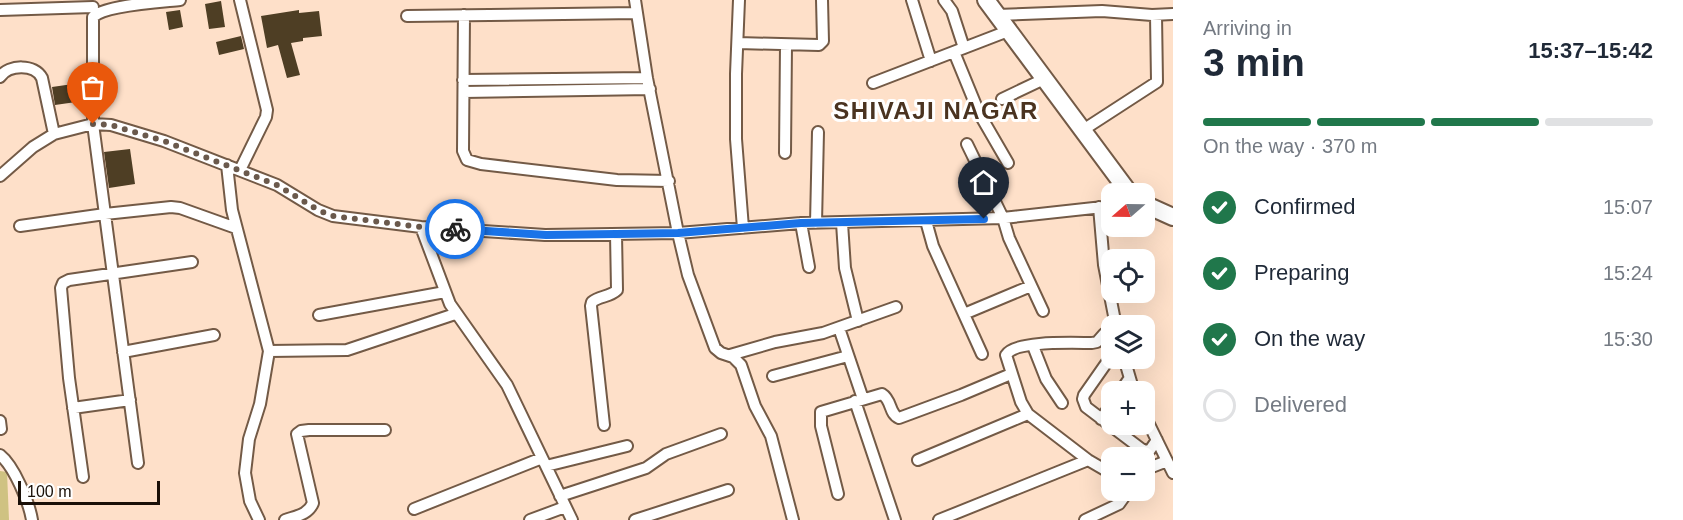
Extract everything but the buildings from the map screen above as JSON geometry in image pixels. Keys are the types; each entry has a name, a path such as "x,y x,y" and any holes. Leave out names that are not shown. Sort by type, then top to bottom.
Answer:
{"street":[{"path":"0,10 93,8 97,12 125,3 180,0"},
{"path":"240,0 267,110 266,117 240,170"},
{"path":"635,0 649,83 688,276 718,351 730,355 741,365 755,406 771,436 793,520"},
{"path":"740,0 736,139 743,228"},
{"path":"738,43 815,46 822,44 822,0"},
{"path":"912,0 931,61"},
{"path":"944,0 952,11 959,50 979,113 1008,163"},
{"path":"986,0 1122,183"},
{"path":"997,15 1117,6 1156,15 1173,14"},
{"path":"93,8 93,124 138,464"},
{"path":"406,16 637,14"},
{"path":"464,15 463,151 466,160 617,180 669,181"},
{"path":"1083,130 1157,82 1156,15"},
{"path":"873,83 1008,31"},
{"path":"785,153 786,45"},
{"path":"0,77 6,70 13,68 33,69 39,72 54,134"},
{"path":"464,80 537,79 649,83"},
{"path":"537,79 538,91"},
{"path":"1002,99 1044,79"},
{"path":"464,93 538,91 649,83"},
{"path":"2,170 54,134 93,124 111,125 164,141 227,165 284,188 318,210 333,216 421,227 546,235 678,233 801,223 1003,218 1099,207 1104,265 1114,315"},
{"path":"816,223 818,132"},
{"path":"967,144 1003,218 1009,238 1043,311"},
{"path":"227,165 236,228 269,351 260,404 249,439 245,473 250,501 259,520"},
{"path":"20,226 158,208 180,208 236,228"},
{"path":"1155,209 1173,216"},
{"path":"926,221 933,246 982,354"},
{"path":"801,223 809,267"},
{"path":"842,223 847,278 858,321"},
{"path":"421,227 455,314 507,385 572,520"},
{"path":"604,425 591,306 595,299 617,290 616,234"},
{"path":"82,477 61,288 63,283 69,280 192,262"},
{"path":"964,314 1031,286"},
{"path":"319,315 445,292"},
{"path":"730,355 839,328 896,307"},
{"path":"269,351 347,350 455,314"},
{"path":"839,328 895,520"},
{"path":"123,352 214,335"},
{"path":"1101,337 1092,343 1052,343 1008,352 1007,360 1028,414 1101,468"},
{"path":"1033,346 1046,379 1062,403"},
{"path":"773,376 848,356"},
{"path":"1101,418 1086,407 1083,395 1102,369"},
{"path":"1127,369 1129,379"},
{"path":"838,494 821,412 882,394 888,399 894,415 899,418 1011,374"},
{"path":"73,408 130,400"},
{"path":"918,460 1028,414"},
{"path":"0,421 1,429"},
{"path":"285,520 306,513 313,503 297,434 309,430 385,430"},
{"path":"530,520 562,501 646,468 666,454 721,434"},
{"path":"1123,435 1144,451 1150,450 1157,440"},
{"path":"1154,435 1173,473"},
{"path":"414,509 544,462 627,446"},
{"path":"0,455 9,464 32,520"},
{"path":"939,520 1088,460"},
{"path":"1155,466 1167,461"},
{"path":"635,520 728,490"},
{"path":"1085,520 1121,501"}],"shaded area":[{"path":"0,471 7,472 9,520 0,520"}],"way so far":[{"path":"93,124 111,125 164,141 277,185 318,210 333,216 455,229"}],"district":[{"name":"SHIVAJI NAGAR","path":"936,110"}],"route":[{"path":"455,229 546,235 678,233 801,223 984,219"}]}
